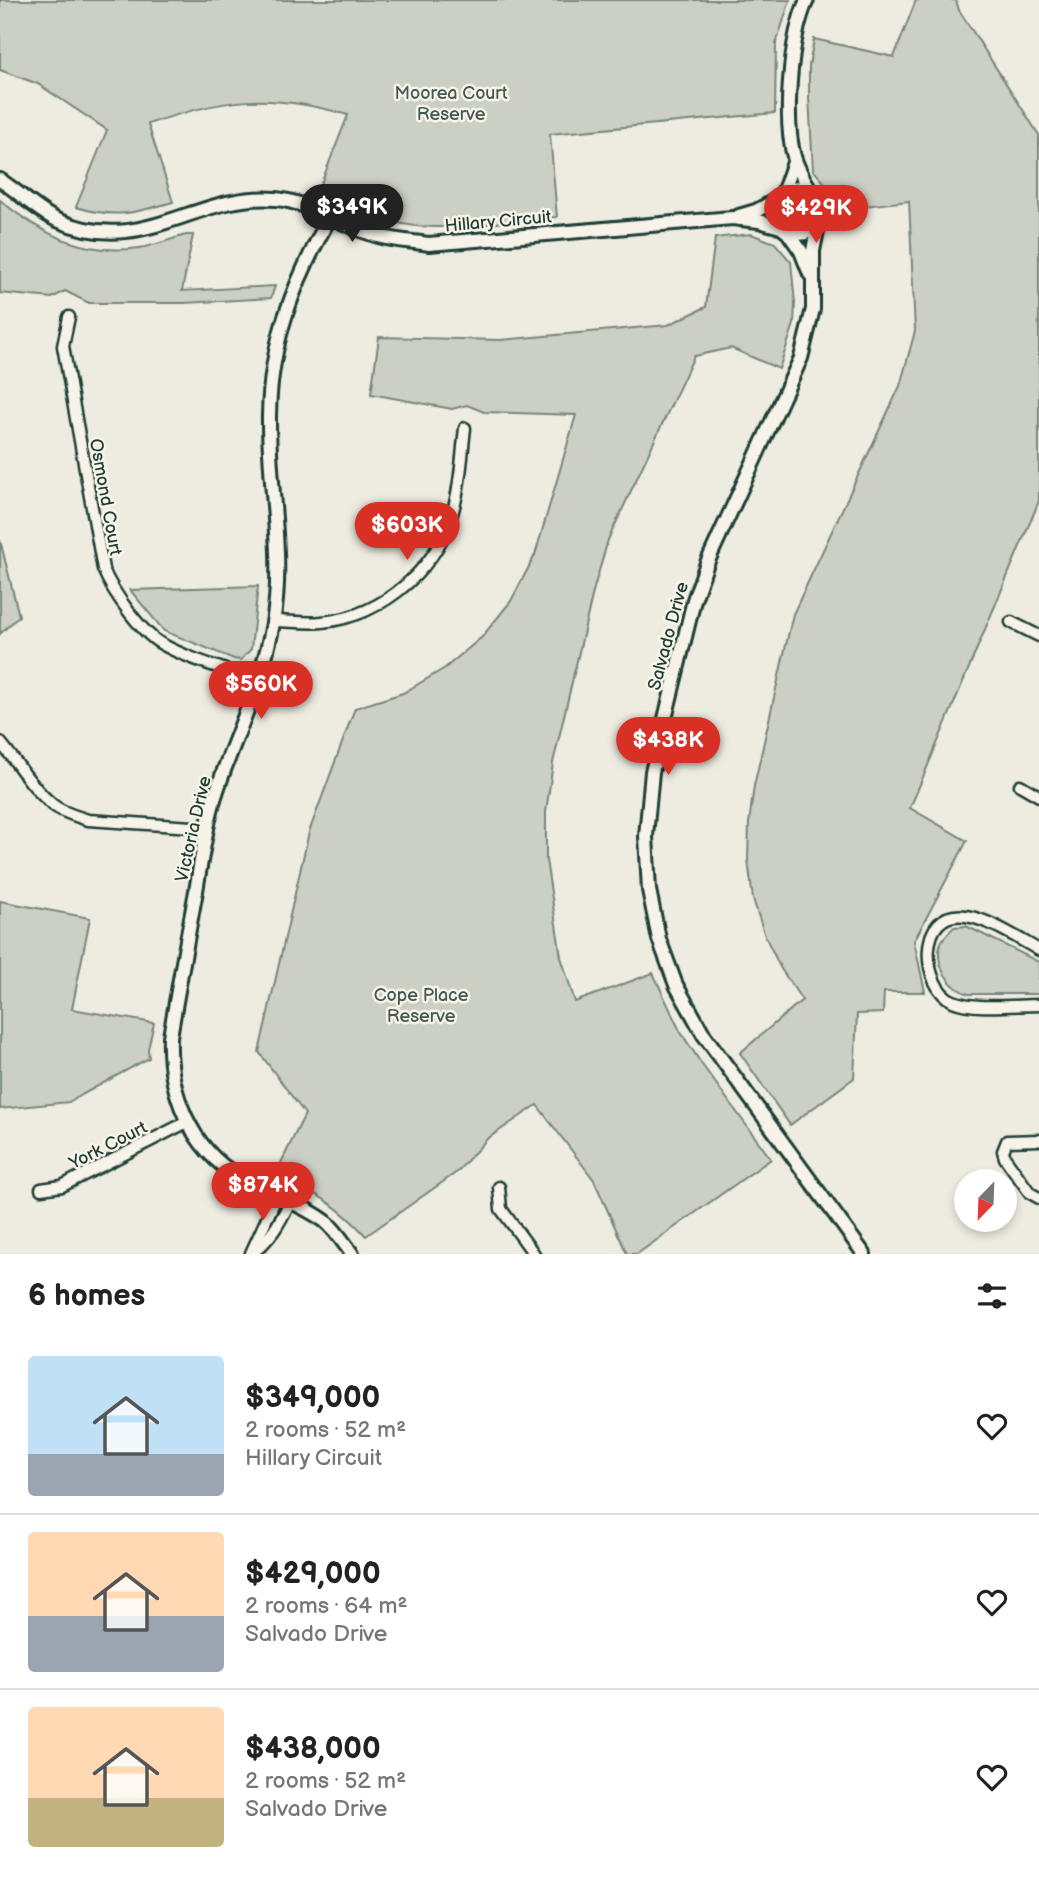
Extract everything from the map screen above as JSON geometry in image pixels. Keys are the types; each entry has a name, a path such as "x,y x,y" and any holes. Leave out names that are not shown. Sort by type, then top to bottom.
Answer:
{"street":[{"name":"Salvado Drive","path":"807,0 796,33 789,123 795,160 820,205 811,278 813,309 801,358 707,563 694,600 652,772 647,803 646,849 649,890 659,939 676,985 705,1035 864,1254"},
{"name":"Salvado Drive","path":"795,160 775,213 801,251 811,278"},
{"name":"Hillary Circuit","path":"0,180 54,218 99,233 149,228 231,202 253,199 296,202 367,233 429,244 732,218 759,221 784,229"},
{"path":"781,196 788,190 800,188 812,193"},
{"name":"Hillary Circuit","path":"732,218 756,211 781,196"},
{"name":"Victoria Drive","path":"330,217 307,258 285,310 274,352 268,418 275,541 273,621 258,681 221,779 207,828 170,1037 169,1060 174,1087 187,1122 210,1153 236,1175 326,1222 352,1254"},
{"path":"784,229 802,234 819,220"},
{"name":"Osmond Court","path":"69,317 63,346 103,569 108,580 142,626 161,644 258,681"},
{"path":"273,621 322,622 350,616 382,603 408,584 432,557 445,534 455,504 465,428"},
{"path":"1011,622 1039,636"},
{"path":"0,742 44,796 70,814 88,820 207,828"},
{"path":"1020,785 1039,796"},
{"path":"1039,950 982,920 964,915 946,918 935,928 928,942 936,983 943,996 970,1005 1039,1005"},
{"name":"York Court","path":"41,1189 62,1186 187,1122"},
{"path":"1039,1140 1007,1141 1003,1151 1005,1158 1030,1193 1039,1198"},
{"path":"499,1187 501,1209 534,1254"},
{"path":"251,1254 277,1196"},
{"path":"251,1254 275,1232 290,1202"}],"green space":[{"name":"Moorea Court Reserve","path":"0,0 790,0 776,44 775,113 550,134 557,217 432,227 402,224 377,217 318,191 348,115 294,103 270,101 247,101 201,108 148,124 173,202 114,214 76,207 107,130 38,84 0,70"},
{"path":"916,0 956,0 959,10 1039,135 1039,501 910,808 967,841 914,941 925,992 884,992 883,1013 857,1014 854,1078 790,1125 740,1053 802,1000 781,969 765,936 753,899 748,860 754,786 793,614 900,386 915,331 909,201 837,209 832,193 813,170 809,66 814,39 894,57"},
{"path":"0,200 47,232 64,240 100,249 139,248 193,235 182,291 275,286 271,298 184,303 89,303 65,291 52,298 0,293"},
{"name":"Cope Place Reserve","path":"751,234 775,243 791,262 794,324 779,369 731,348 694,356 608,540 553,763 546,812 546,860 561,957 575,1002 653,973 680,1031 771,1159 637,1254 627,1254 594,1180 537,1105 487,1139 457,1172 366,1236 325,1200 275,1175 305,1114 259,1052 309,832 355,708 403,693 445,668 482,637 511,601 535,555 576,415 484,412 467,405 452,409 371,394 379,337 500,340 668,325 706,307 715,238"},
{"path":"0,540 19,616 0,634"},
{"path":"258,586 251,649 241,660 164,631 130,590"},
{"path":"0,901 90,918 72,1009 154,1023 148,1049 149,1058 69,1102 0,1109"},
{"path":"966,926 1039,962 1039,994 969,994 950,982 940,961 940,945 954,927"}]}
